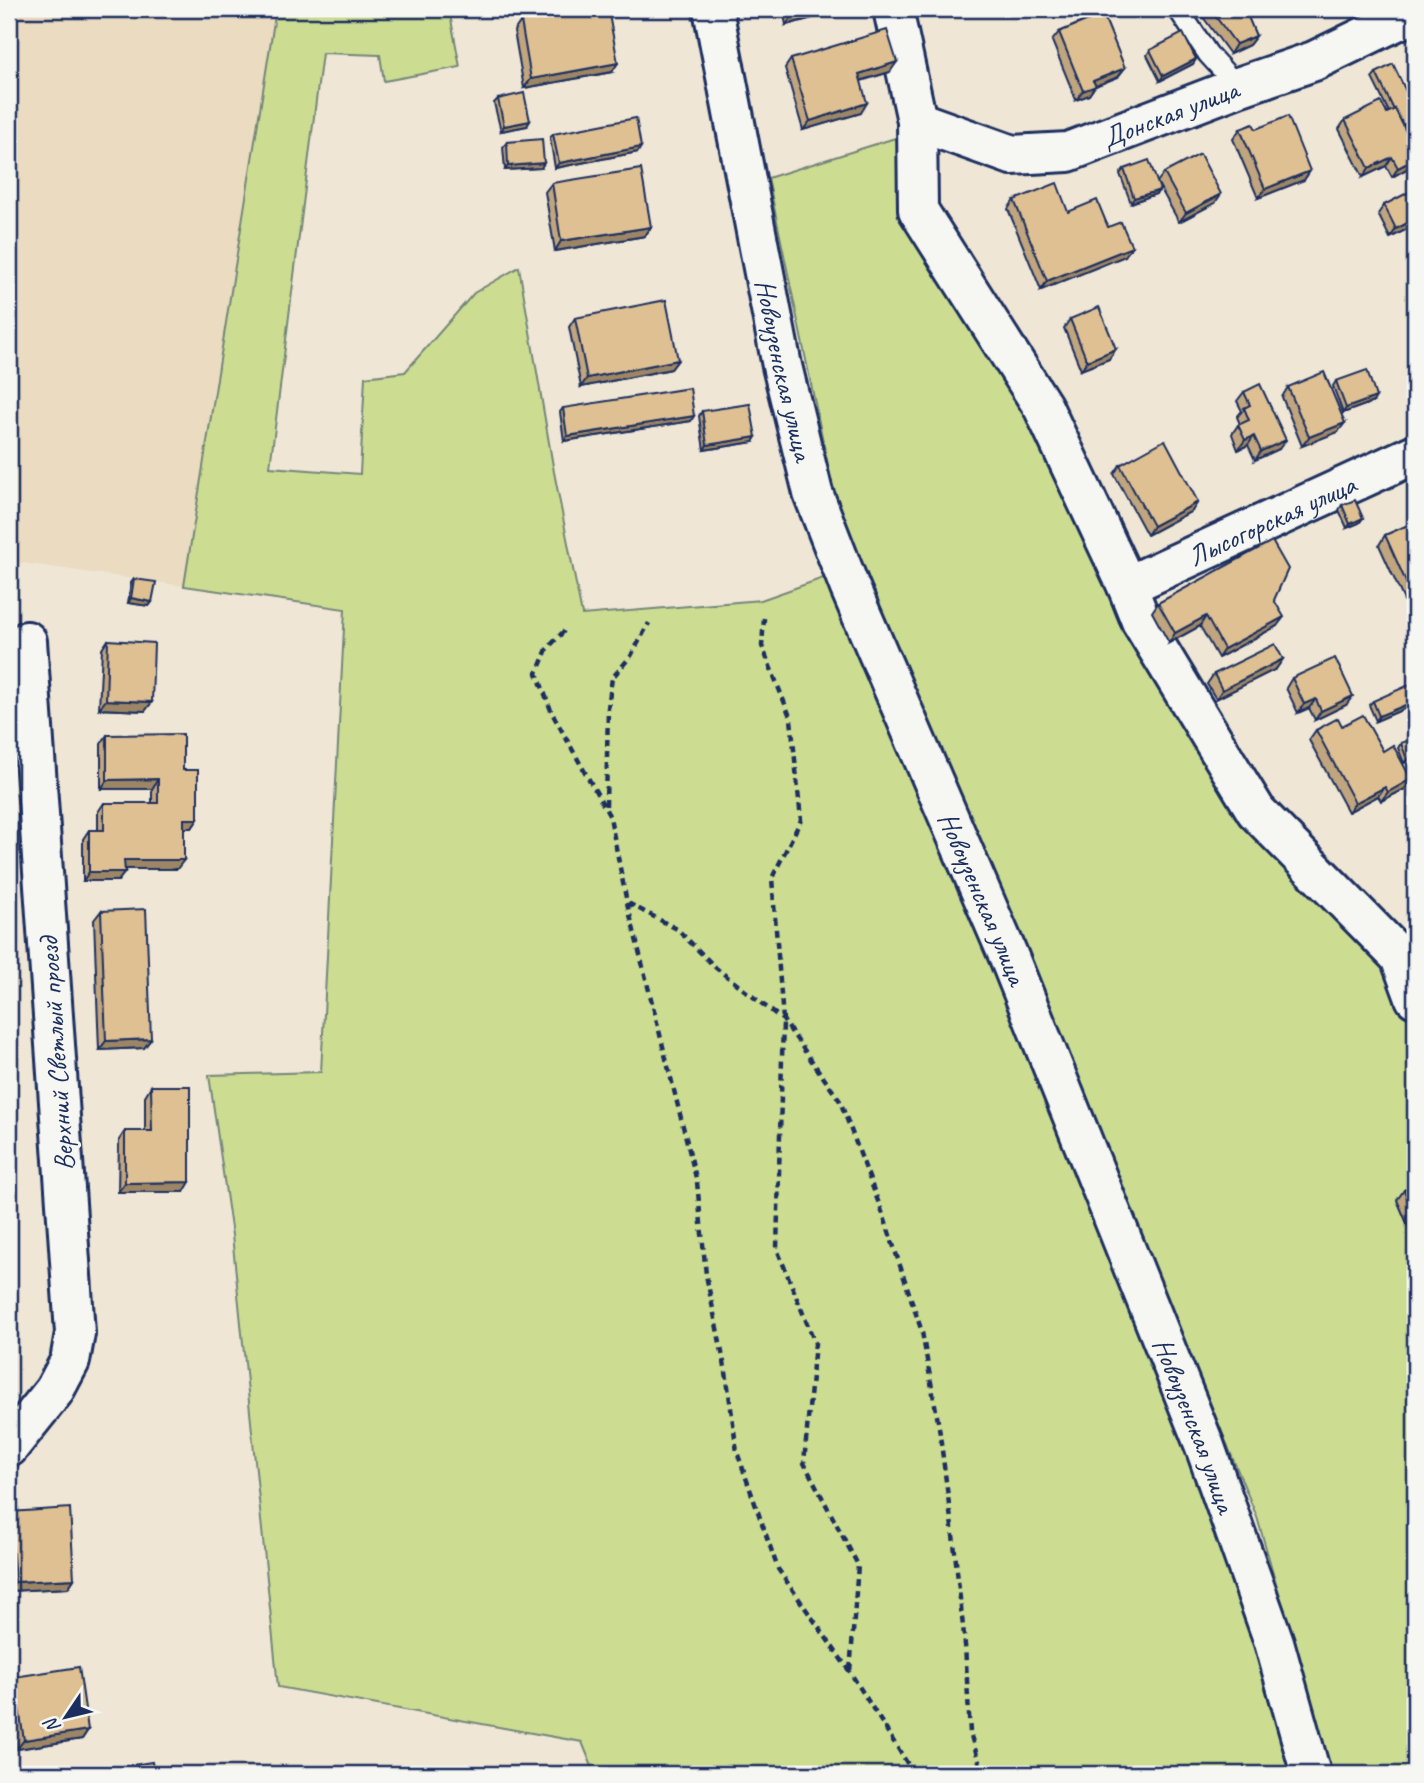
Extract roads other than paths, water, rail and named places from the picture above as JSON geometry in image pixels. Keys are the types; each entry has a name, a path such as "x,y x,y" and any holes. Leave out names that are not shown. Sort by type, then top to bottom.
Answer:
{"street":[{"name":"Новоузенская улица","path":"713,9 782,366 813,494 850,588 1008,955 1204,1444 1274,1642 1311,1774"},
{"path":"893,9 916,121 918,210 1043,407 1141,621 1256,811 1408,954 1415,998"},
{"name":"Донская улица","path":"916,121 1012,155 1068,152 1238,86 1314,61 1415,12"},
{"name":"Лысогорская улица","path":"1127,586 1415,454"},
{"name":"Верхний Светлый проезд","path":"9,1447 54,1391 70,1361 75,1333 27,641"}],"lane":[{"path":"1178,9 1208,54 1238,86"}]}
